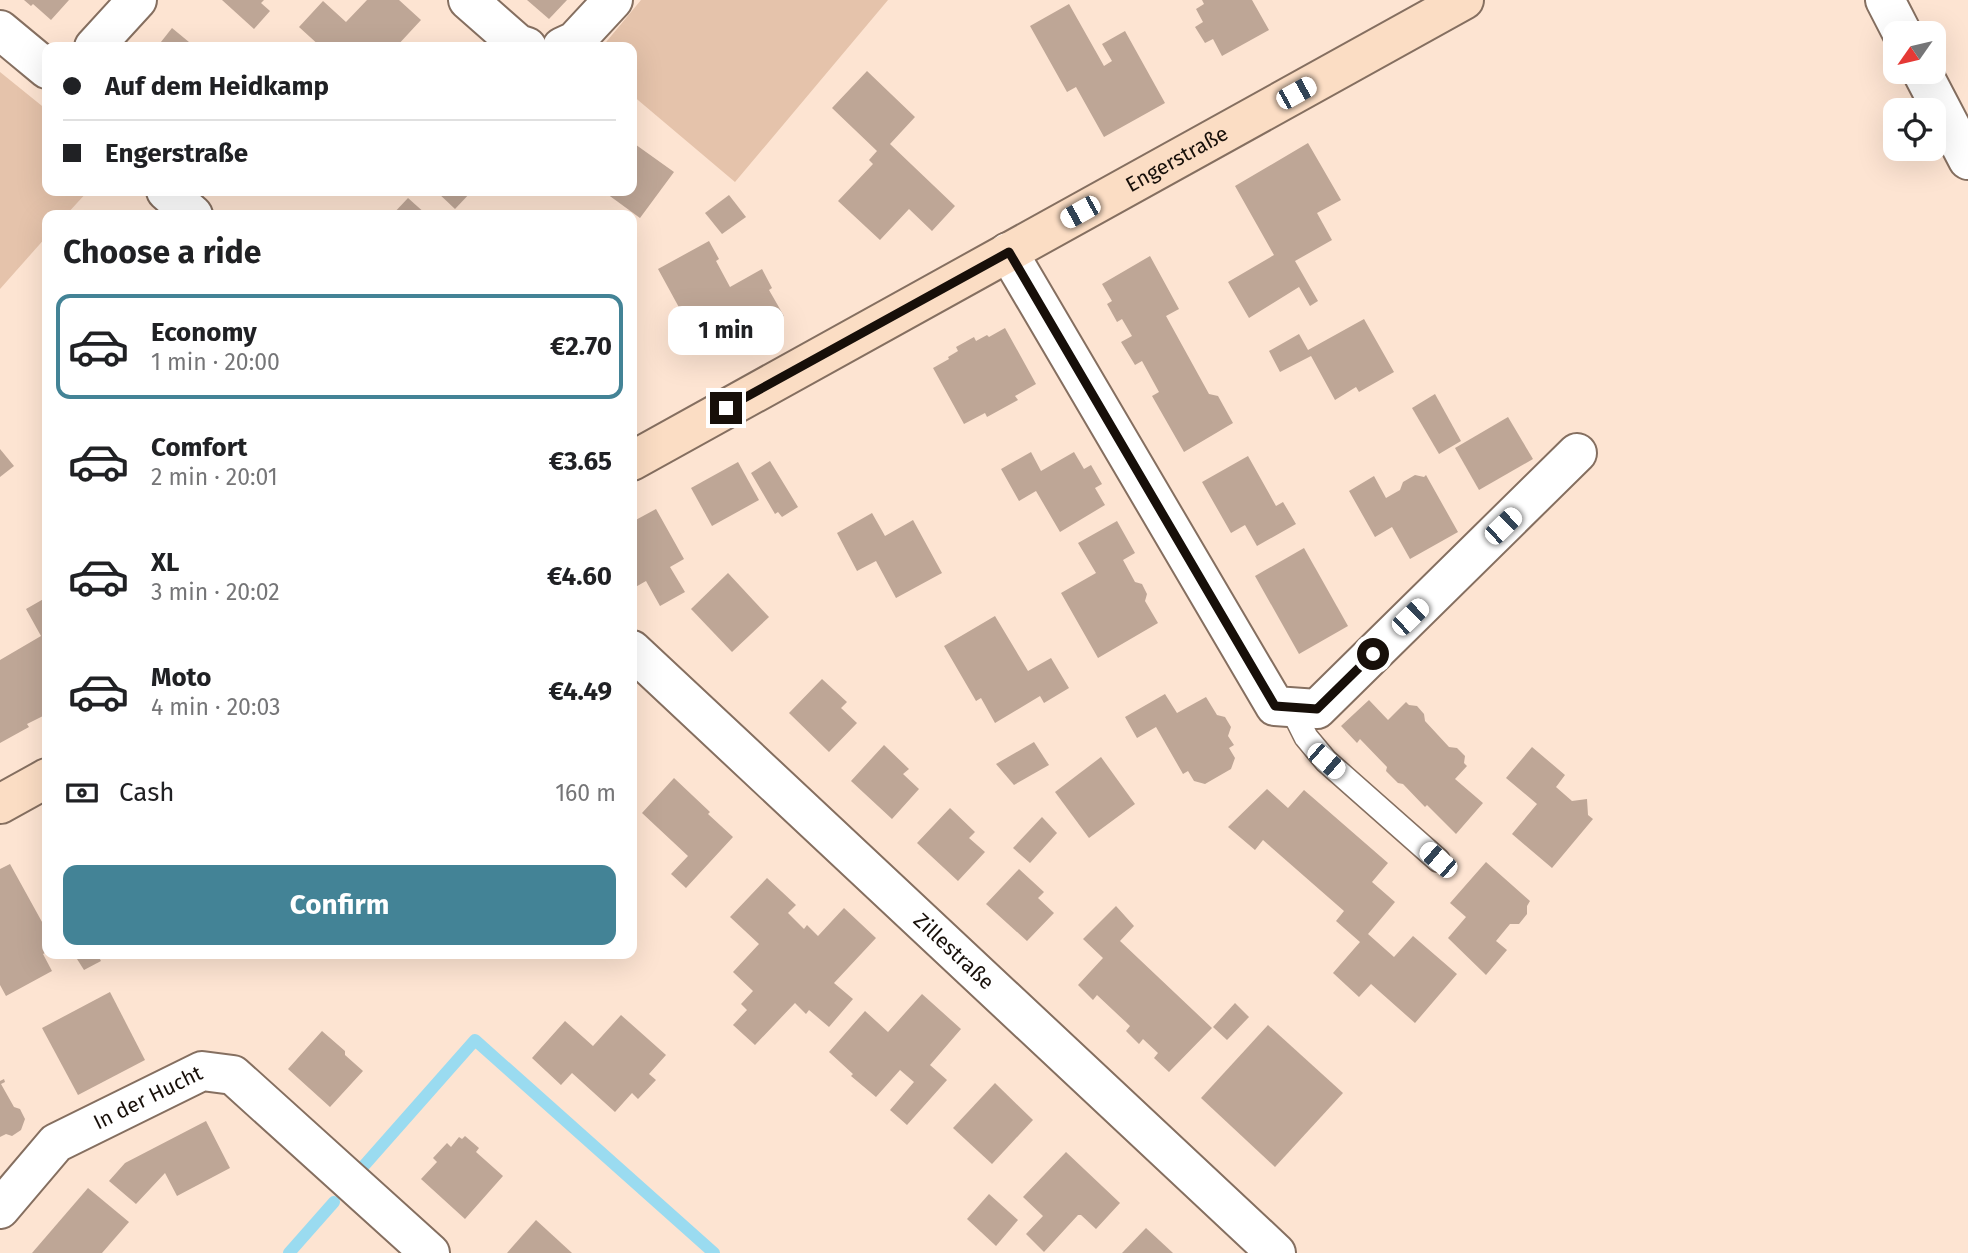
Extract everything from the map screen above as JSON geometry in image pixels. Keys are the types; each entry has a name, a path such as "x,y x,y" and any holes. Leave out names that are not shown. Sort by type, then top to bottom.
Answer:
{"main road":[{"name":"Engerstraße","path":"637,458 1464,0"},
{"path":"0,804 42,781"}],"street":[{"path":"99,42 137,0"},
{"path":"468,0 510,42"},
{"path":"573,42 612,0"},
{"path":"1885,0 1896,21"},
{"path":"0,30 42,65"},
{"path":"1928,84 1968,160"},
{"path":"172,196 187,210"},
{"path":"1009,252 1275,706 1317,709 1577,453"},
{"name":"Zillestraße","path":"637,655 1276,1253"},
{"name":"In der Hucht","path":"0,1209 56,1143 202,1071 233,1076 430,1253"}],"lane":[{"path":"1290,707 1306,737 1326,761 1438,860"}],"shaded area":[{"path":"641,0 888,0 735,182 637,99 637,42 606,42"},
{"path":"0,72 42,106 42,196 83,196 71,210 42,210 42,242 0,289"}],"building":[{"path":"24,0 69,0 51,20 33,4 31,6"},
{"path":"222,0 264,0 261,3 270,11 254,29"},
{"path":"367,0 399,0 421,20 401,42 316,42 299,27 323,1 346,22"},
{"path":"527,0 567,0 549,19"},
{"path":"1202,0 1252,0 1269,30 1222,56 1213,39 1205,43 1195,27 1203,22 1196,9 1204,4"},
{"path":"1069,4 1104,66 1112,61 1102,44 1125,31 1165,103 1104,137 1076,87 1067,92 1030,26"},
{"path":"172,28 189,42 161,42"},
{"path":"867,71 915,117 890,144 955,206 932,231 909,209 880,240 838,201 873,164 869,160 877,151 832,108"},
{"path":"1308,143 1341,200 1317,213 1332,240 1295,261 1318,301 1310,306 1299,287 1249,318 1228,282 1274,255 1235,186"},
{"path":"637,146 674,172 640,218 637,210 629,210 610,196 637,196"},
{"path":"729,195 746,217 722,234 705,213"},
{"path":"441,196 467,196 455,209"},
{"path":"408,198 421,210 397,210"},
{"path":"709,241 730,287 762,269 772,288 769,290 784,316 731,345 728,342 705,355 658,269"},
{"path":"1150,256 1179,309 1166,316 1209,394 1218,396 1233,423 1184,452 1152,396 1159,392 1142,361 1135,365 1121,342 1132,336 1122,319 1117,322 1107,304 1112,301 1102,284"},
{"path":"1364,319 1394,372 1359,392 1356,387 1335,400 1311,356 1280,372 1269,351 1299,334 1308,350"},
{"path":"1005,328 1036,384 1015,396 1018,400 987,417 985,413 964,424 933,368 958,351 956,347 974,337 976,341"},
{"path":"1435,394 1461,441 1439,454 1412,408"},
{"path":"1508,417 1533,459 1479,490 1455,448"},
{"path":"0,449 14,466 0,477"},
{"path":"1031,452 1041,471 1074,452 1084,469 1091,465 1102,484 1095,488 1105,505 1060,532 1036,491 1019,501 1001,469"},
{"path":"1248,456 1276,506 1283,502 1296,524 1257,546 1245,525 1231,533 1202,482"},
{"path":"770,461 798,507 782,517 778,512 775,514 751,473"},
{"path":"738,462 759,500 712,526 691,488"},
{"path":"1415,475 1426,475 1458,532 1410,559 1392,527 1375,537 1349,491 1374,476 1386,498 1400,490 1403,482"},
{"path":"656,509 684,559 670,567 685,592 660,606 646,581 637,586 637,519"},
{"path":"872,513 885,536 913,520 942,573 896,598 876,561 857,571 837,533"},
{"path":"1117,521 1135,553 1123,560 1135,582 1142,584 1147,594 1145,601 1158,623 1098,658 1061,593 1096,573 1078,543"},
{"path":"1304,548 1348,626 1299,654 1255,576"},
{"path":"728,573 769,617 732,652 691,609"},
{"path":"42,600 42,716 0,743 0,660 41,636 26,609"},
{"path":"995,616 1028,671 1051,658 1069,688 1044,703 1040,696 995,723 981,698 976,701 944,646"},
{"path":"822,679 847,702 841,708 857,723 829,752 789,713"},
{"path":"1165,694 1177,713 1206,697 1217,715 1225,717 1231,727 1228,736 1234,745 1229,748 1235,758 1231,769 1205,784 1194,781 1188,771 1183,774 1156,727 1137,738 1125,717"},
{"path":"1369,700 1388,720 1406,702 1417,706 1424,714 1425,721 1449,747 1457,748 1465,756 1464,763 1467,766 1455,779 1483,803 1456,834 1427,805 1425,807 1403,784 1398,783 1386,771 1387,767 1360,739 1357,743 1341,726"},
{"path":"1034,742 1049,765 1014,785 996,764"},
{"path":"884,745 909,769 903,774 919,789 892,819 851,781"},
{"path":"1532,747 1565,775 1556,787 1572,801 1587,799 1588,815 1593,819 1552,868 1512,834 1537,804 1506,778"},
{"path":"1101,757 1135,804 1089,838 1055,792"},
{"path":"674,778 733,837 686,888 671,874 688,856 642,813"},
{"path":"1267,789 1288,808 1304,790 1388,863 1372,882 1395,902 1368,934 1394,957 1413,936 1457,974 1415,1023 1371,984 1359,997 1333,973 1360,942 1336,921 1344,911 1263,840 1255,850 1228,827"},
{"path":"950,808 975,832 969,838 985,852 958,881 917,843"},
{"path":"1042,817 1057,833 1030,863 1013,848"},
{"path":"1486,862 1530,901 1527,914 1519,924 1510,924 1496,941 1507,950 1486,975 1448,938 1466,917 1450,903"},
{"path":"10,864 42,922 42,959 46,959 52,971 6,996 0,985 0,869"},
{"path":"1019,869 1044,892 1038,898 1054,913 1027,941 986,904"},
{"path":"767,878 796,905 788,913 804,929 807,925 818,936 844,908 876,938 834,983 853,999 829,1027 809,1010 806,1014 795,1003 755,1045 733,1025 747,1010 741,1004 753,991 733,972 759,944 730,917"},
{"path":"1116,906 1134,926 1120,941 1212,1028 1169,1072 1154,1058 1158,1053 1143,1039 1139,1044 1126,1031 1130,1026 1097,995 1093,1000 1078,985 1103,958 1083,939"},
{"path":"77,959 100,959 101,961 84,970"},
{"path":"110,992 145,1060 78,1095 42,1028"},
{"path":"922,994 961,1029 930,1065 947,1080 907,1125 890,1110 914,1082 900,1070 876,1097 851,1076 853,1074 829,1052 865,1011 888,1032"},
{"path":"1235,1003 1249,1017 1227,1040 1213,1027"},
{"path":"621,1015 666,1055 649,1074 656,1080 638,1099 632,1093 615,1112 572,1073 561,1085 532,1058 565,1021 593,1046"},
{"path":"1268,1025 1343,1093 1275,1167 1201,1098"},
{"path":"322,1031 363,1071 330,1107 288,1069"},
{"path":"4,1079 5,1082 1,1084 14,1107 20,1109 25,1119 21,1130 12,1136 6,1134 0,1137 0,1081"},
{"path":"995,1083 1033,1120 992,1164 953,1128"},
{"path":"206,1121 230,1168 177,1196 165,1173 136,1204 109,1181 125,1163"},
{"path":"465,1136 479,1148 476,1152 503,1176 465,1219 421,1179 437,1162 433,1158 447,1143 451,1147 459,1137 462,1139"},
{"path":"1066,1152 1120,1203 1096,1229 1078,1215 1044,1252 1026,1234 1043,1216 1023,1197"},
{"path":"88,1188 129,1222 102,1253 32,1253"},
{"path":"989,1194 1018,1220 996,1246 967,1219"},
{"path":"536,1220 572,1253 507,1253"},
{"path":"1146,1228 1173,1253 1122,1253"}],"waterway":[{"path":"361,1169 475,1040 714,1253"},
{"path":"289,1253 334,1202"}],"route":[{"path":"726,408 1009,252 1275,706 1317,709 1373,654"}]}
